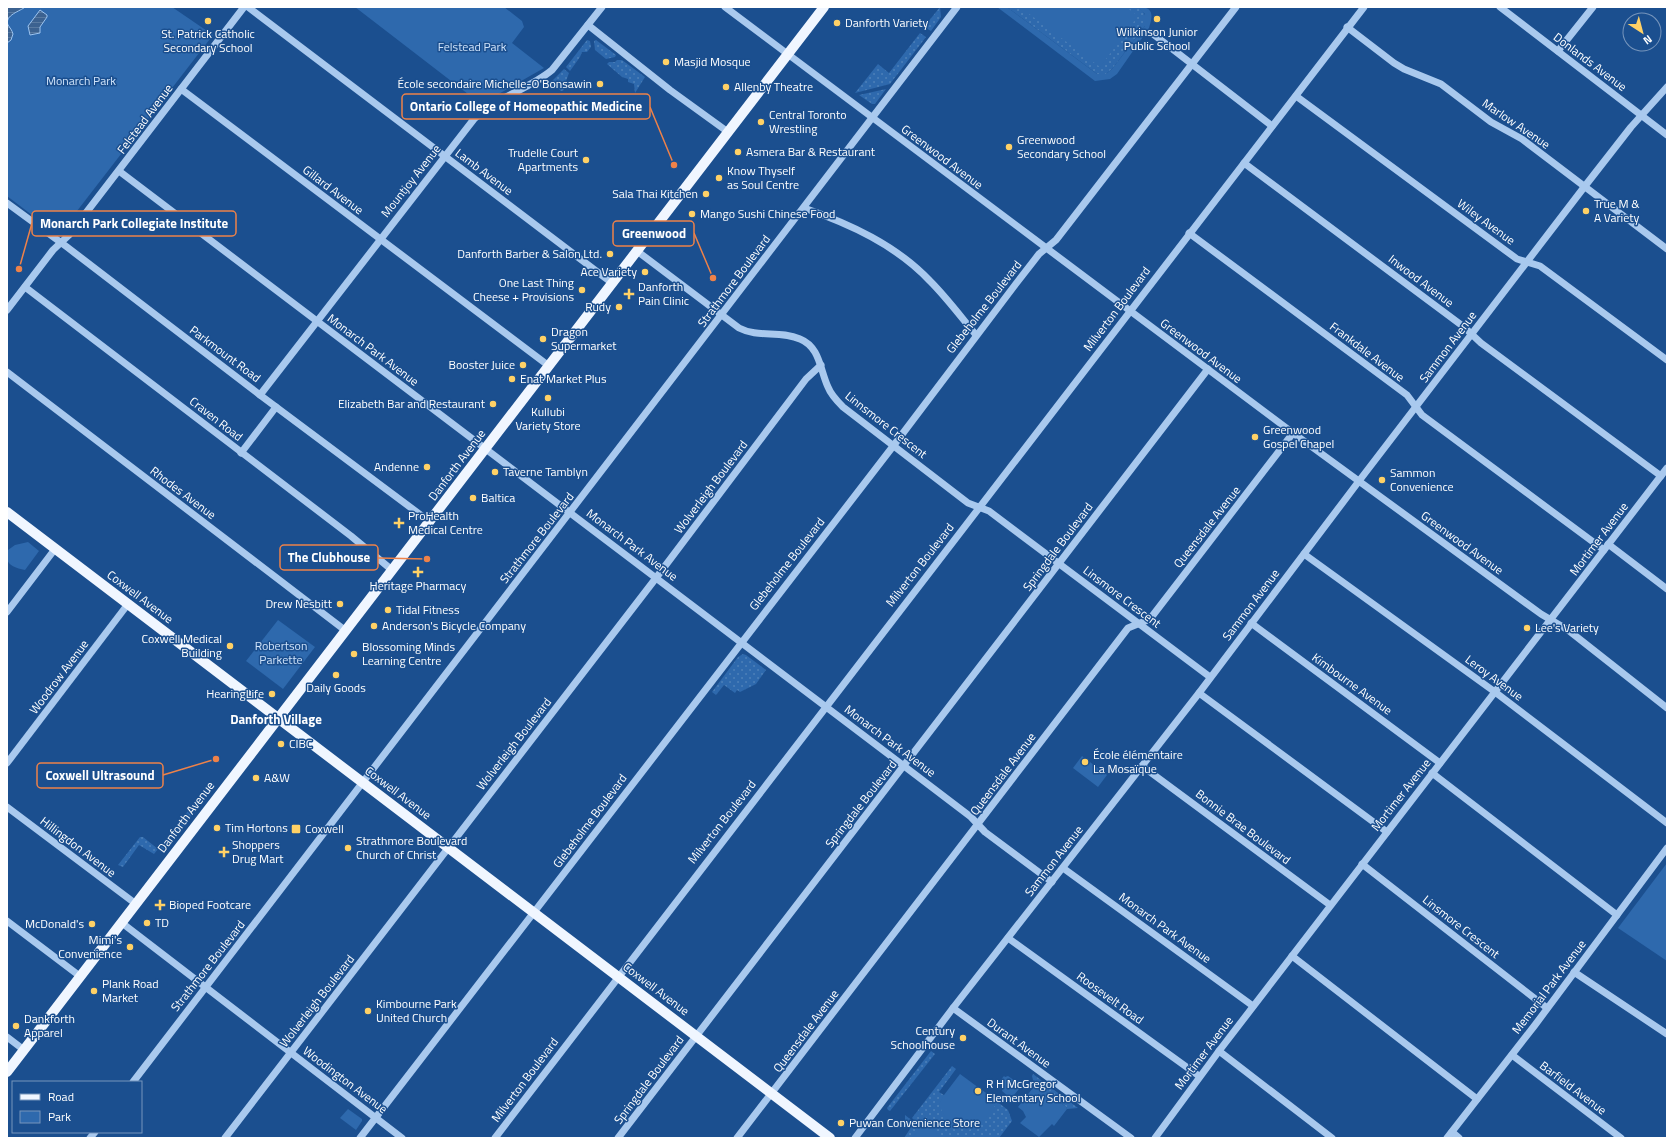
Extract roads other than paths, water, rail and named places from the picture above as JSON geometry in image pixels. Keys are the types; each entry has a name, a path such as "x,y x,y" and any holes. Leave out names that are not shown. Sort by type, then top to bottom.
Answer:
{"main road":[{"name":"Danforth Avenue","path":"7,1072 824,7"},
{"name":"Coxwell Avenue","path":"7,512 830,1138"}],"street":[{"name":"Felstead Avenue","path":"7,310 61,242 69,235 244,7"},
{"name":"Lamb Avenue","path":"248,7 612,283"},
{"name":"Mountjoy Avenue","path":"260,395 379,239 478,115 490,106 541,78 552,70 602,7"},
{"name":"Greenwood Avenue","path":"725,7 1293,433 1551,620 1568,630 1667,708"},
{"name":"Strathmore Boulevard","path":"134,1081 957,7"},
{"name":"Glebeholme Boulevard","path":"360,1138 894,445 976,335 1045,248 1056,240 1236,7"},
{"name":"Milverton Boulevard","path":"494,1138 1130,311 1188,233 1364,7"},
{"path":"1558,51 1593,7"},
{"name":"Donlands Avenue","path":"1503,8 1667,135"},
{"path":"588,25 670,90 728,132"},
{"name":"Marlow Avenue","path":"1348,27 1394,63 1404,69 1441,84 1491,122 1522,139 1667,249"},
{"path":"1153,34 1272,126"},
{"name":"Sammon Avenue","path":"855,1138 953,1008 1199,693 1358,481 1472,335 1527,261 1631,127 1667,87"},
{"name":"Gillard Avenue","path":"181,89 548,366"},
{"name":"Wiley Avenue","path":"1296,96 1517,259 1540,266 1667,360"},
{"name":"Inwood Avenue","path":"1244,163 1661,476"},
{"name":"Monarch Park Avenue","path":"119,171 971,817 978,825 1052,882"},
{"name":"Parkmount Road","path":"7,203 61,242 260,395 430,522"},
{"path":"804,208 836,219 874,238 903,257 930,281 976,335"},
{"name":"Frankdale Avenue","path":"1188,233 1407,395 1422,415 1667,589"},
{"name":"Linnsmore Crescent","path":"637,251 746,332 781,334 800,339 819,357 828,388 834,398 968,503 989,511 1021,535"},
{"name":"Craven Road","path":"25,287 351,536 392,570"},
{"name":"Wolverleigh Boulevard","path":"225,1138 656,578 806,379 821,365"},
{"name":"Springdale Boulevard","path":"618,1138 1208,369"},
{"name":"Rhodes Avenue","path":"7,372 346,631"},
{"path":"242,453 276,407"},
{"name":"Queensdale Avenue","path":"737,1138 1128,628 1150,619 1293,433"},
{"name":"Mortimer Avenue","path":"1155,1138 1200,1076 1330,905 1667,468"},
{"name":"Linsmore Crescent","path":"1021,535 1210,677"},
{"path":"7,612 55,550"},
{"name":"Leroy Avenue","path":"1304,554 1495,692 1667,823"},
{"name":"Woodrow Avenue","path":"7,763 128,604"},
{"name":"Kimbourne Avenue","path":"1251,623 1440,763"},
{"path":"1199,693 1387,832"},
{"name":"Bonnie Brae Boulevard","path":"1142,766 1330,905"},
{"path":"1432,772 1617,915"},
{"name":"Hillingdon Avenue","path":"7,807 136,904"},
{"name":"Memorial Park Avenue","path":"1449,1135 1512,1055 1667,848"},
{"name":"Linsmore Crescent","path":"1362,864 1547,1008"},
{"name":"Monarch Park Avenue","path":"1063,868 1253,1006"},
{"path":"7,921 81,977"},
{"name":"Woodington Avenue","path":"122,923 402,1138"},
{"name":"Roosevelt Road","path":"1008,938 1200,1076"},
{"path":"1292,956 1477,1099"},
{"path":"1574,972 1667,1034"},
{"name":"Durant Avenue","path":"953,1008 1131,1138"},
{"path":"7,1037 24,1050"},
{"path":"1219,1051 1332,1138"},
{"name":"Barfield Avenue","path":"1512,1055 1621,1138"},
{"path":"1449,1135 1459,1138"}],"place":[{"name":"Wilkinson Junior Public School","path":"1157,19"},
{"name":"St. Patrick Catholic Secondary School","path":"208,21"},
{"name":"Danforth Variety","path":"837,23"},
{"name":"Masjid Mosque","path":"666,62"},
{"name":"École secondaire Michelle-O'Bonsawin","path":"600,84"},
{"name":"Allenby Theatre","path":"726,87"},
{"name":"Central Toronto Wrestling","path":"761,122"},
{"name":"Greenwood Secondary School","path":"1009,147"},
{"name":"Asmera Bar & Restaurant","path":"738,152"},
{"name":"Trudelle Court Apartments","path":"586,160"},
{"name":"Ontario College of Homeopathic Medicine","path":"674,165"},
{"name":"Know Thyself as Soul Centre","path":"719,178"},
{"name":"Sala Thai Kitchen","path":"706,194"},
{"name":"True M & A Variety","path":"1586,211"},
{"name":"Mango Sushi Chinese Food","path":"692,214"},
{"name":"Danforth Barber & Salon Ltd.","path":"610,254"},
{"name":"Monarch Park Collegiate Institute","path":"19,269"},
{"name":"Ace Variety","path":"645,272"},
{"name":"Greenwood","path":"713,278"},
{"name":"One Last Thing Cheese + Provisions","path":"582,290"},
{"name":"Danforth Pain Clinic","path":"629,294"},
{"name":"Rudy","path":"619,307"},
{"name":"Dragon Supermarket","path":"543,339"},
{"name":"Booster Juice","path":"523,365"},
{"name":"Enat Market Plus","path":"512,379"},
{"name":"Kullubi Variety Store","path":"548,398"},
{"name":"Elizabeth Bar and Restaurant","path":"493,404"},
{"name":"Greenwood Gospel Chapel","path":"1255,437"},
{"name":"Andenne","path":"427,467"},
{"name":"Taverne Tamblyn","path":"495,472"},
{"name":"Sammon Convenience","path":"1382,480"},
{"name":"Baltica","path":"473,498"},
{"name":"ProHealth Medical Centre","path":"399,523"},
{"name":"The Clubhouse","path":"427,559"},
{"name":"Heritage Pharmacy","path":"418,572"},
{"name":"Drew Nesbitt","path":"340,604"},
{"name":"Tidal Fitness","path":"388,610"},
{"name":"Anderson's Bicycle Company","path":"374,626"},
{"name":"Lee's Variety","path":"1527,628"},
{"name":"Coxwell Medical Building","path":"230,646"},
{"name":"Blossoming Minds Learning Centre","path":"354,654"},
{"name":"Daily Goods","path":"336,675"},
{"name":"HearingLife","path":"272,694"},
{"name":"CIBC","path":"281,744"},
{"name":"Coxwell Ultrasound","path":"216,759"},
{"name":"École élémentaire La Mosaïque","path":"1085,762"},
{"name":"A&W","path":"256,778"},
{"name":"Tim Hortons","path":"217,828"},
{"name":"Coxwell","path":"296,829"},
{"name":"Strathmore Boulevard Church of Christ","path":"348,848"},
{"name":"Shoppers Drug Mart","path":"224,852"},
{"name":"Bioped Footcare","path":"160,905"},
{"name":"TD","path":"147,923"},
{"name":"McDonald's","path":"92,924"},
{"name":"Mimi's Convenience","path":"130,947"},
{"name":"Plank Road Market","path":"94,991"},
{"name":"Kimbourne Park United Church","path":"368,1011"},
{"name":"Dankforth Apparel","path":"16,1026"},
{"name":"Century Schoolhouse","path":"963,1038"},
{"name":"R H McGregor Elementary School","path":"978,1091"},
{"name":"Puwan Convenience Store","path":"841,1123"}],"district":[{"name":"Danforth Village","path":"276,719"}],"park label":[{"name":"Felstead Park","path":"472,47"},
{"name":"Monarch Park","path":"81,81"},
{"name":"Robertson Parkette","path":"281,653"}]}
